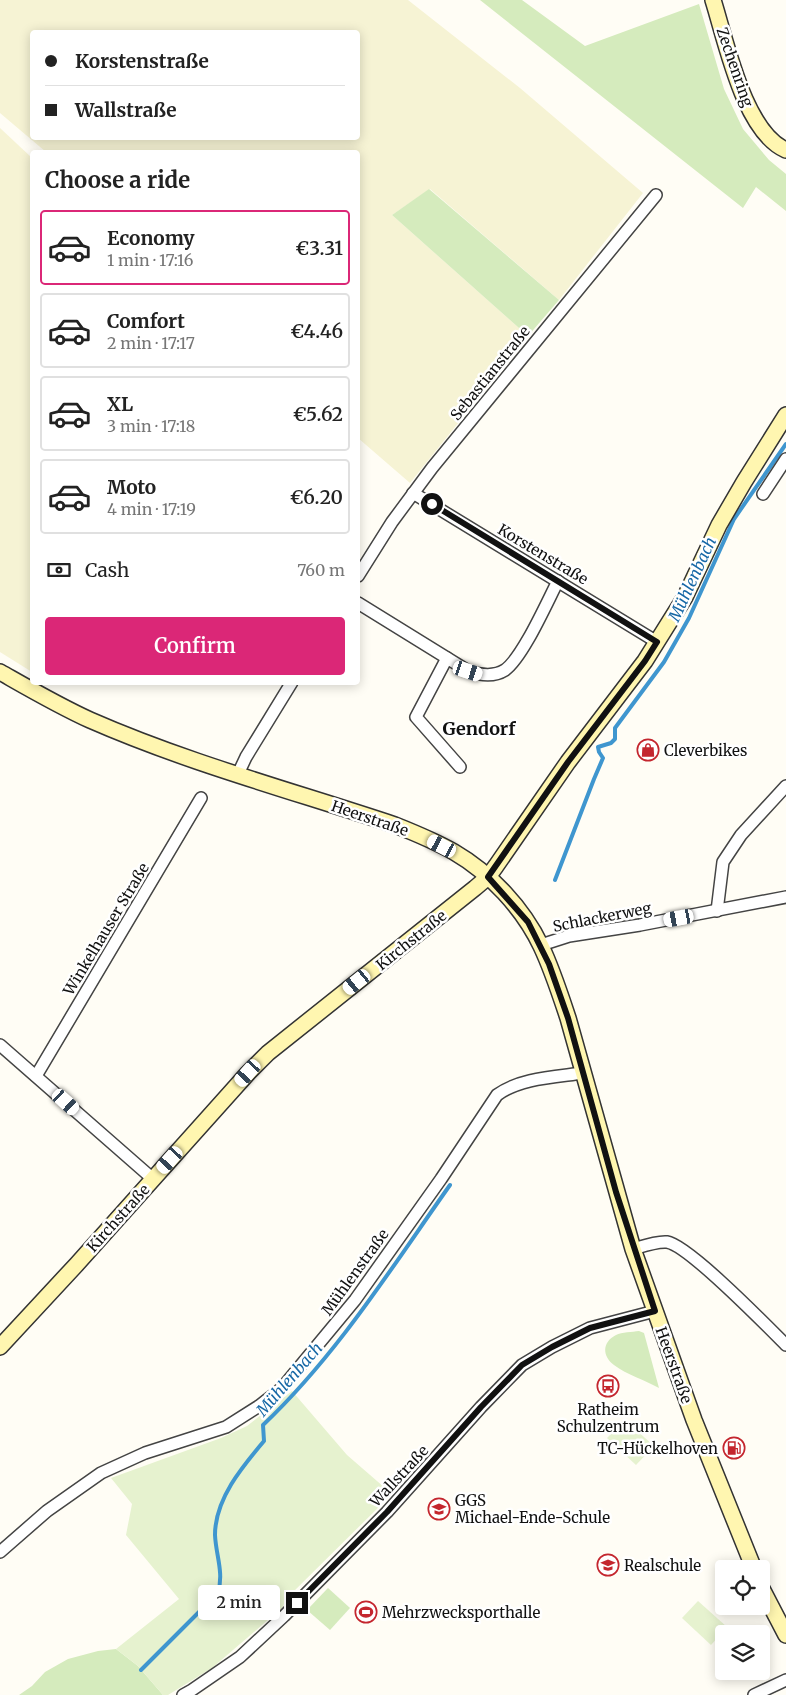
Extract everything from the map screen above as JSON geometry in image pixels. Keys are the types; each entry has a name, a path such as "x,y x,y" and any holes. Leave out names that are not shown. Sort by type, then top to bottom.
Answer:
{"main road":[{"name":"Zechenring","path":"713,0 739,85 755,120 769,138 786,150"},
{"name":"Kirchstraße","path":"0,1347 248,1073 268,1054 488,877 568,762 645,661 684,597 719,525 786,416"},
{"name":"Heerstraße","path":"0,672 42,696 90,719 189,758 419,835 456,853 488,877 528,922 541,945 568,1018 633,1248 694,1420 750,1560"},
{"path":"770,1604 786,1635"}],"street":[{"name":"Sebastianstraße","path":"360,573 412,493 523,354 656,195"},
{"path":"763,494 786,459"},
{"name":"Korstenstraße","path":"412,493 657,642"},
{"path":"360,605 468,671 480,675 504,671 516,660 558,581"},
{"path":"447,658 416,717 460,767"},
{"path":"238,774 246,756 290,685"},
{"path":"717,911 723,862 741,835 786,786"},
{"name":"Winkelhauser Straße","path":"36,1076 201,798"},
{"name":"Schlackerweg","path":"541,945 576,934 640,925 786,897"},
{"path":"0,1045 153,1179"},
{"name":"Mühlenstraße","path":"0,1552 47,1511 101,1473 145,1453 226,1427 259,1406 282,1388 355,1300 441,1179 496,1096 507,1088 532,1081 583,1073"},
{"path":"633,1248 668,1242 680,1248 710,1272 784,1339"},
{"name":"Wallstraße","path":"183,1695 240,1657 284,1616 387,1512 481,1407 522,1365 590,1328 655,1311"},
{"path":"754,1695 786,1680"}],"shaded area":[{"path":"0,0 408,0 520,88 643,193 559,300 430,189 392,215 528,336 410,483 360,440 360,150 44,150 32,140 360,140 360,30 30,30 30,138 0,113"},
{"path":"0,128 30,156 30,671 0,652"}],"green space":[{"path":"480,0 522,0 585,46 699,4 724,89 743,129 769,160 786,174 786,211 756,187 743,208"},
{"path":"429,189 559,300 528,336 392,215"},
{"path":"639,1331 644,1333 659,1388 619,1369 607,1358 605,1349 611,1338 621,1333"},
{"path":"292,1391 347,1455 392,1494 286,1599 283,1607 212,1668 168,1695 163,1695 138,1666 116,1649 179,1599 126,1535 132,1504 111,1478 221,1438 247,1426"},
{"path":"625,1420 654,1446 636,1465 607,1438"},
{"path":"328,1588 350,1608 330,1630 307,1610"},
{"path":"698,1601 725,1625 715,1625 715,1640 711,1645 682,1618"},
{"path":"116,1649 138,1666 163,1695 19,1695 32,1686 45,1672 68,1659 98,1651"}],"waterway":[{"name":"Mühlenbach","path":"555,880 603,758 598,747 611,743 615,739 615,728 664,662 689,618 734,519 786,444"},
{"name":"Mühlenbach","path":"141,1670 218,1593 220,1571 215,1535 216,1522 231,1484 264,1441 263,1425 290,1398 339,1340 385,1279 450,1185"}],"place":[{"name":"Cleverbikes","path":"648,750"},
{"name":"Ratheim Schulzentrum","path":"608,1386"},
{"name":"TC-Hückelhoven","path":"734,1448"},
{"name":"GGS Michael-Ende-Schule","path":"439,1509"},
{"name":"Realschule","path":"608,1565"},
{"name":"Mehrzwecksporthalle","path":"366,1612"}],"district":[{"name":"Gendorf","path":"479,728"}],"route":[{"path":"297,1603 387,1512 481,1407 522,1365 590,1328 645,1312 655,1311 633,1248 568,1018 549,964 528,922 488,877 568,762 645,661 657,642 432,504"}]}
